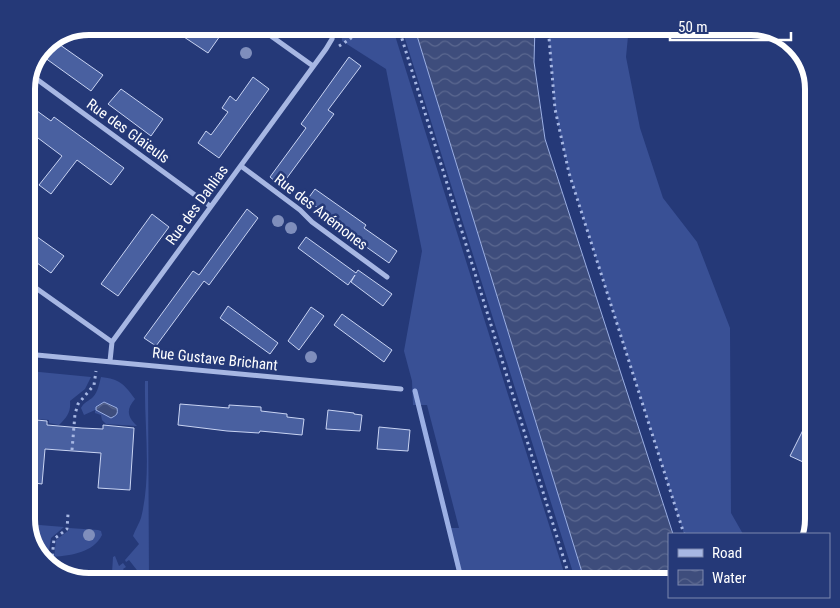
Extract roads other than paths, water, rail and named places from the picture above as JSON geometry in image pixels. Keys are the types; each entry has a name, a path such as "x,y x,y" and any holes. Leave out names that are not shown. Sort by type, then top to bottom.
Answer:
{"street":[{"path":"270,35 313,66"},
{"name":"Rue des Dahlias","path":"110,361 112,342 326,49 333,35"},
{"name":"Rue des Glaïeuls","path":"36,79 210,206"},
{"name":"Rue des Anémones","path":"240,166 387,277"},
{"path":"35,287 112,342"},
{"name":"Rue Gustave Brichant","path":"35,355 401,389"}],"water":[{"path":"417,35 535,35 534,62 545,139 673,533 668,533 668,573 582,573"},
{"path":"104,402 117,408 116,415 111,418 96,410 96,407"}],"waterway":[{"path":"415,391 460,573"}]}
